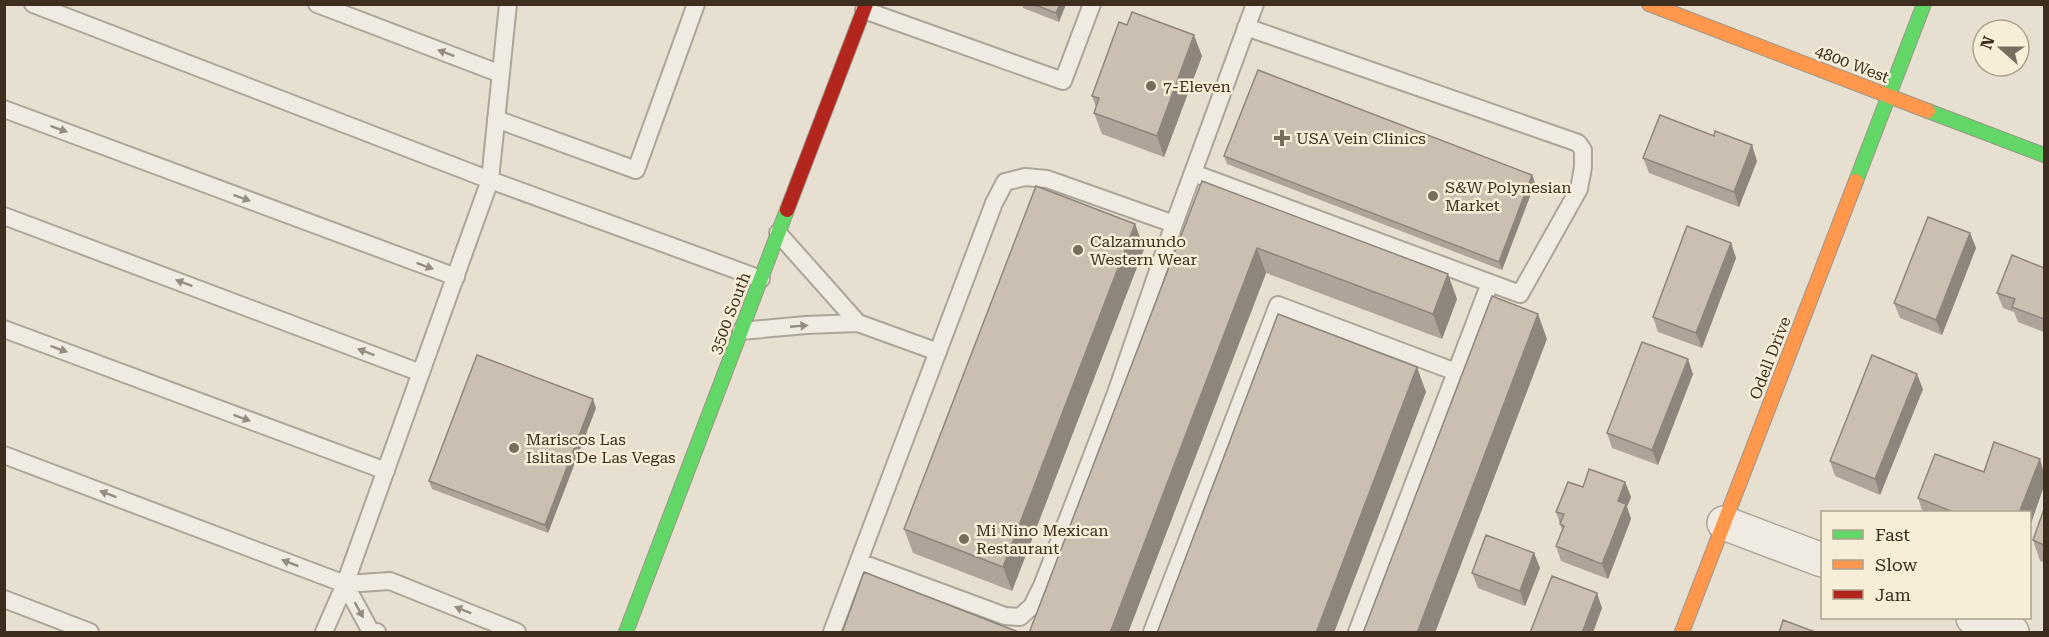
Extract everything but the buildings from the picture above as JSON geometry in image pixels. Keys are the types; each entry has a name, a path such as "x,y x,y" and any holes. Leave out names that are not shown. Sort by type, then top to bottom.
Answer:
{"main road":[{"name":"4800 West","path":"1649,4 2044,155"},
{"name":"Odell Drive","path":"1682,633 1924,4"},
{"name":"3500 South","path":"626,633 865,8"}],"street":[{"path":"1724,523 1821,560"},
{"path":"1976,619 2012,633"}],"lane":[{"path":"33,4 490,180 761,279"},
{"path":"317,4 501,74"},
{"path":"324,633 345,584 490,180 508,4"},
{"path":"496,119 636,170 696,4"},
{"path":"865,8 1063,81 1092,4"},
{"path":"859,562 1005,616 1020,617 1032,606 1042,586 1116,393 1174,224 1255,4"},
{"path":"1193,173 1520,294 1578,189 1583,167 1583,150 1578,143 1246,27"},
{"path":"4,109 456,277"},
{"path":"832,633 994,203 1005,182 1024,177 1047,179 1174,224"},
{"path":"4,216 421,373"},
{"path":"778,233 858,323"},
{"path":"1357,633 1490,283"},
{"path":"1152,633 1278,305 1456,372"},
{"path":"741,331 858,323 938,352"},
{"path":"4,329 386,471"},
{"path":"4,454 345,584 390,581 517,633"},
{"path":"345,584 370,630 377,633"},
{"path":"4,599 90,633"}],"traffic: fast":[{"path":"1856,181 1924,4"},
{"path":"1928,111 2044,155"},
{"path":"626,632 787,210"}],"traffic: slow":[{"path":"1649,4 1928,111"},
{"path":"1682,632 1856,181"}],"traffic: jam":[{"path":"787,210 866,4"}],"place":[{"name":"7-Eleven","path":"1151,86"},
{"name":"USA Vein Clinics","path":"1282,138"},
{"name":"S&W Polynesian Market","path":"1433,196"},
{"name":"Calzamundo Western Wear","path":"1078,250"},
{"name":"Mariscos Las Islitas De Las Vegas","path":"514,448"},
{"name":"Mi Nino Mexican Restaurant","path":"964,539"}]}
